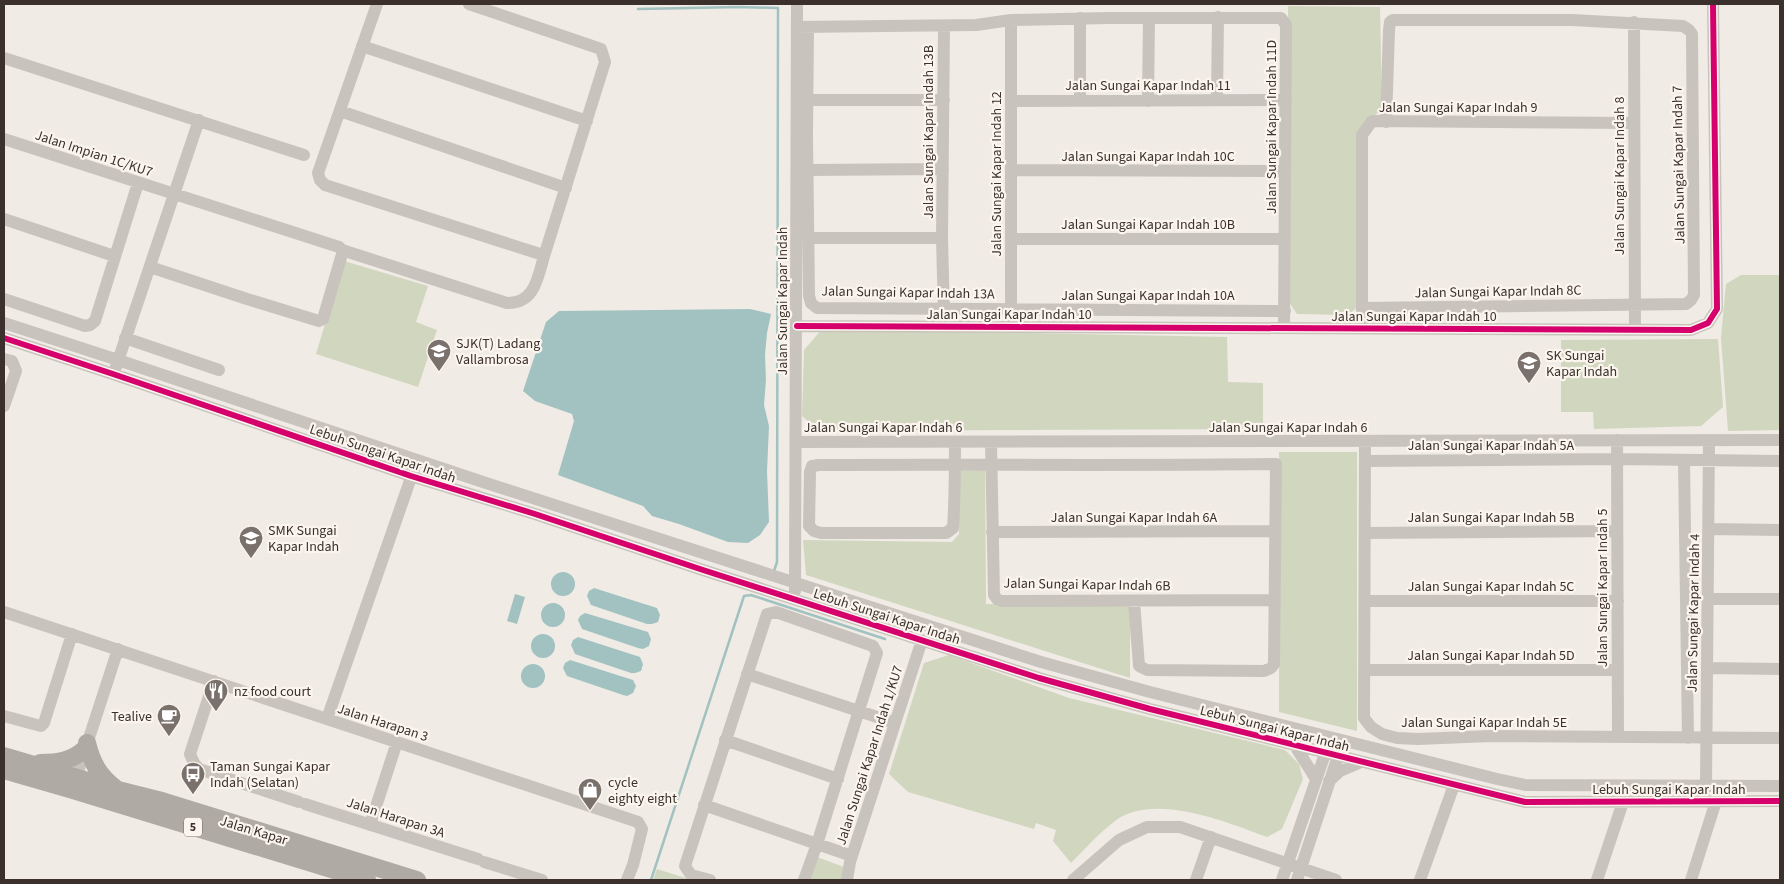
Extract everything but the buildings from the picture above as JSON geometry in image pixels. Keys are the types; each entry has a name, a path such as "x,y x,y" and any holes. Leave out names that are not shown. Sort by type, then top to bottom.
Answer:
{"highway":[{"path":"17,770 64,762 76,756 86,746 94,766 107,782 118,790"},
{"name":"Jalan Kapar","path":"4,756 17,770 328,875 367,880"},
{"name":"Jalan Kapar","path":"17,770 76,778 162,801 417,880"}],"street":[{"path":"377,4 318,173 320,180 325,185 540,254 545,253"},
{"name":"Jalan Impian 1C/KU7","path":"4,139 507,303 518,302 533,291 605,62 601,49 469,4"},
{"name":"Jalan Sungai Kapar Indah","path":"794,599 796,584 797,326 803,28 797,4"},
{"name":"Jalan Sungai Kapar Indah 10","path":"797,326 1691,330 1708,322 1716,309 1713,4"},
{"path":"1217,100 1218,17"},
{"path":"1080,18 1080,101"},
{"name":"Jalan Sungai Kapar Indah 11D","path":"803,28 976,25 1011,20 1080,18 1281,18 1286,25 1284,328"},
{"path":"1148,101 1149,18"},
{"name":"Jalan Sungai Kapar Indah 12","path":"1011,20 1011,327"},
{"path":"1386,122 1389,30 1390,22 1393,20 1634,22"},
{"name":"Jalan Sungai Kapar Indah 8","path":"1634,22 1635,329"},
{"name":"Jalan Sungai Kapar Indah 7","path":"1634,22 1683,26 1692,34 1694,210 1694,295 1691,300 1686,304 1635,305"},
{"name":"Jalan Sungai Kapar Indah 13B","path":"944,26 942,238 944,326"},
{"name":"Jalan Sungai Kapar Indah 13A","path":"803,28 807,100 809,296 811,303 817,308 1011,309"},
{"path":"362,46 587,121"},
{"path":"4,58 304,155"},
{"path":"807,100 944,100"},
{"name":"Jalan Sungai Kapar Indah 11","path":"1011,101 1286,100"},
{"path":"340,111 566,188"},
{"path":"113,374 199,120"},
{"name":"Jalan Sungai Kapar Indah 9","path":"1362,328 1362,136 1372,122 1634,123"},
{"path":"807,170 943,168"},
{"name":"Jalan Sungai Kapar Indah 10C","path":"1011,170 1285,172"},
{"path":"4,299 85,326 95,321 138,183"},
{"path":"4,219 114,256"},
{"name":"Jalan Sungai Kapar Indah 13B","path":"809,238 942,238"},
{"name":"Jalan Sungai Kapar Indah 10B","path":"1011,239 1285,238"},
{"path":"150,267 319,321 323,319 342,250"},
{"name":"Jalan Sungai Kapar Indah 8C","path":"1362,308 1635,305"},
{"name":"Jalan Sungai Kapar Indah 10A","path":"1011,309 1284,310"},
{"name":"Lebuh Sungai Kapar Indah","path":"4,323 761,573 1041,662 1150,692 1525,785 1780,786"},
{"name":"Lebuh Sungai Kapar Indah","path":"4,338 411,476 1039,678 1150,709 1525,802 1780,801"},
{"path":"125,338 219,370"},
{"path":"4,406 16,371 8,360"},
{"name":"Jalan Sungai Kapar Indah 5","path":"1617,440 1618,736"},
{"name":"Jalan Sungai Kapar Indah 6","path":"796,442 1780,440"},
{"name":"Jalan Sungai Kapar Indah 4","path":"1706,786 1709,441"},
{"path":"955,442 955,464 955,497 953,528 946,533 821,533 814,531 809,526 810,472 812,466 955,464 1276,464"},
{"name":"Jalan Sungai Kapar Indah 6B","path":"990,442 994,595 997,599 1002,601 1275,600"},
{"path":"1134,600 1139,666 1142,669 1264,671 1271,668 1274,664 1276,442"},
{"name":"Jalan Sungai Kapar Indah 5E","path":"1365,442 1364,718 1371,727 1382,734 1397,738 1418,739 1491,736 1780,738"},
{"name":"Jalan Sungai Kapar Indah 5A","path":"1365,461 1617,459 1780,461"},
{"path":"327,719 417,460"},
{"name":"Jalan Sungai Kapar Indah 4","path":"1684,461 1688,738"},
{"path":"483,482 484,492 521,511"},
{"path":"1708,529 1780,530"},
{"name":"Jalan Sungai Kapar Indah 5B","path":"1365,533 1617,530"},
{"name":"Jalan Sungai Kapar Indah 6A","path":"992,532 1275,531"},
{"path":"1708,599 1780,600"},
{"name":"Jalan Sungai Kapar Indah 5C","path":"1365,601 1618,601"},
{"path":"710,880 691,874 685,866 767,614 776,612 873,646 876,648 877,653 818,844 804,880"},
{"name":"Jalan Harapan 3","path":"4,615 118,649 638,822 642,829 633,865 627,880"},
{"path":"4,716 41,726 44,723 72,634"},
{"name":"Jalan Sungai Kapar Indah 1/KU7","path":"847,880 852,856 922,640"},
{"path":"118,649 76,778 85,788 134,804 148,813"},
{"path":"1707,668 1780,669"},
{"name":"Jalan Sungai Kapar Indah 5D","path":"1364,670 1618,670"},
{"path":"747,674 895,723"},
{"name":"Jalan Harapan 3A","path":"214,681 190,754 199,769 542,880"},
{"path":"1299,874 1329,781 1330,738"},
{"path":"725,740 838,779"},
{"path":"1282,880 1316,779 1331,755 1343,741"},
{"path":"370,825 397,742"},
{"path":"1295,746 1316,779"},
{"path":"1329,781 1340,771 1361,762"},
{"path":"1420,880 1454,785"},
{"path":"1597,880 1623,802"},
{"path":"1691,880 1716,802"},
{"path":"704,805 852,856"},
{"path":"1072,880 1119,840 1147,827 1180,827 1287,864 1299,874 1336,880"},
{"path":"1196,880 1210,838"}],"green space":[{"path":"1288,6 1380,7 1382,110 1365,122 1357,307 1349,315 1297,314 1289,302"},
{"path":"344,261 428,286 416,322 437,330 418,387 316,354"},
{"path":"1741,275 1780,275 1780,430 1728,431 1721,338 1726,284"},
{"path":"822,329 1227,337 1228,382 1263,383 1263,429 819,431 802,416 804,350"},
{"path":"1718,339 1723,407 1701,426 1594,429 1593,412 1561,412 1561,340"},
{"path":"1279,452 1357,452 1357,731 1279,712"},
{"path":"985,470 986,604 1130,604 1130,678 806,575 803,540 952,542 959,534 959,471"},
{"path":"949,655 1069,698 1285,750 1299,764 1303,779 1282,829 1267,837 1231,824 1190,813 1169,809 1149,809 1131,813 1115,821 1071,863 1053,841 1056,830 1036,823 1034,829 908,792 889,774 924,663"},
{"path":"817,857 844,867 842,880 809,880"},
{"path":"657,869 692,880 653,880"}],"water":[{"path":"750,309 771,314 765,355 764,405 769,426 767,471 769,522 760,535 748,543 728,542 652,516 643,506 558,475 574,421 572,414 535,401 523,391 546,322 559,311"},
{"path":"563,572 572,575 575,584 572,593 563,596 554,593 551,584 554,575"},
{"path":"594,588 657,608 660,615 658,622 647,624 591,605 587,596 589,591"},
{"path":"515,594 525,597 517,624 507,621"},
{"path":"553,603 562,606 565,615 562,624 553,627 544,624 541,615 544,606"},
{"path":"585,613 648,632 651,639 649,646 643,649 638,648 582,629 578,620"},
{"path":"543,634 552,637 555,646 552,655 543,658 534,655 531,646 534,637"},
{"path":"578,637 640,657 643,664 641,671 631,673 575,654 571,645 573,640"},
{"path":"570,660 633,680 636,686 633,693 627,696 623,695 567,676 563,668 565,663"},
{"path":"533,664 542,667 545,676 542,685 533,688 524,685 521,676 524,667"}],"waterway":[{"path":"638,9 778,8 777,562 774,571"},
{"path":"651,880 744,596 751,595 885,639"}],"cycle path":[{"path":"797,326 1691,330 1708,323 1717,309 1713,4"},
{"path":"4,338 411,476 535,514 1039,678 1150,709 1525,802 1780,801"}],"place":[{"name":"SJK(T) Ladang Vallambrosa","path":"439,372"},
{"name":"SK Sungai Kapar Indah","path":"1529,384"},
{"name":"SMK Sungai Kapar Indah","path":"251,559"},
{"name":"nz food court","path":"216,712"},
{"name":"Tealive","path":"169,737"},
{"name":"Taman Sungai Kapar Indah (Selatan)","path":"193,795"},
{"name":"cycle eighty eight","path":"590,811"}]}
